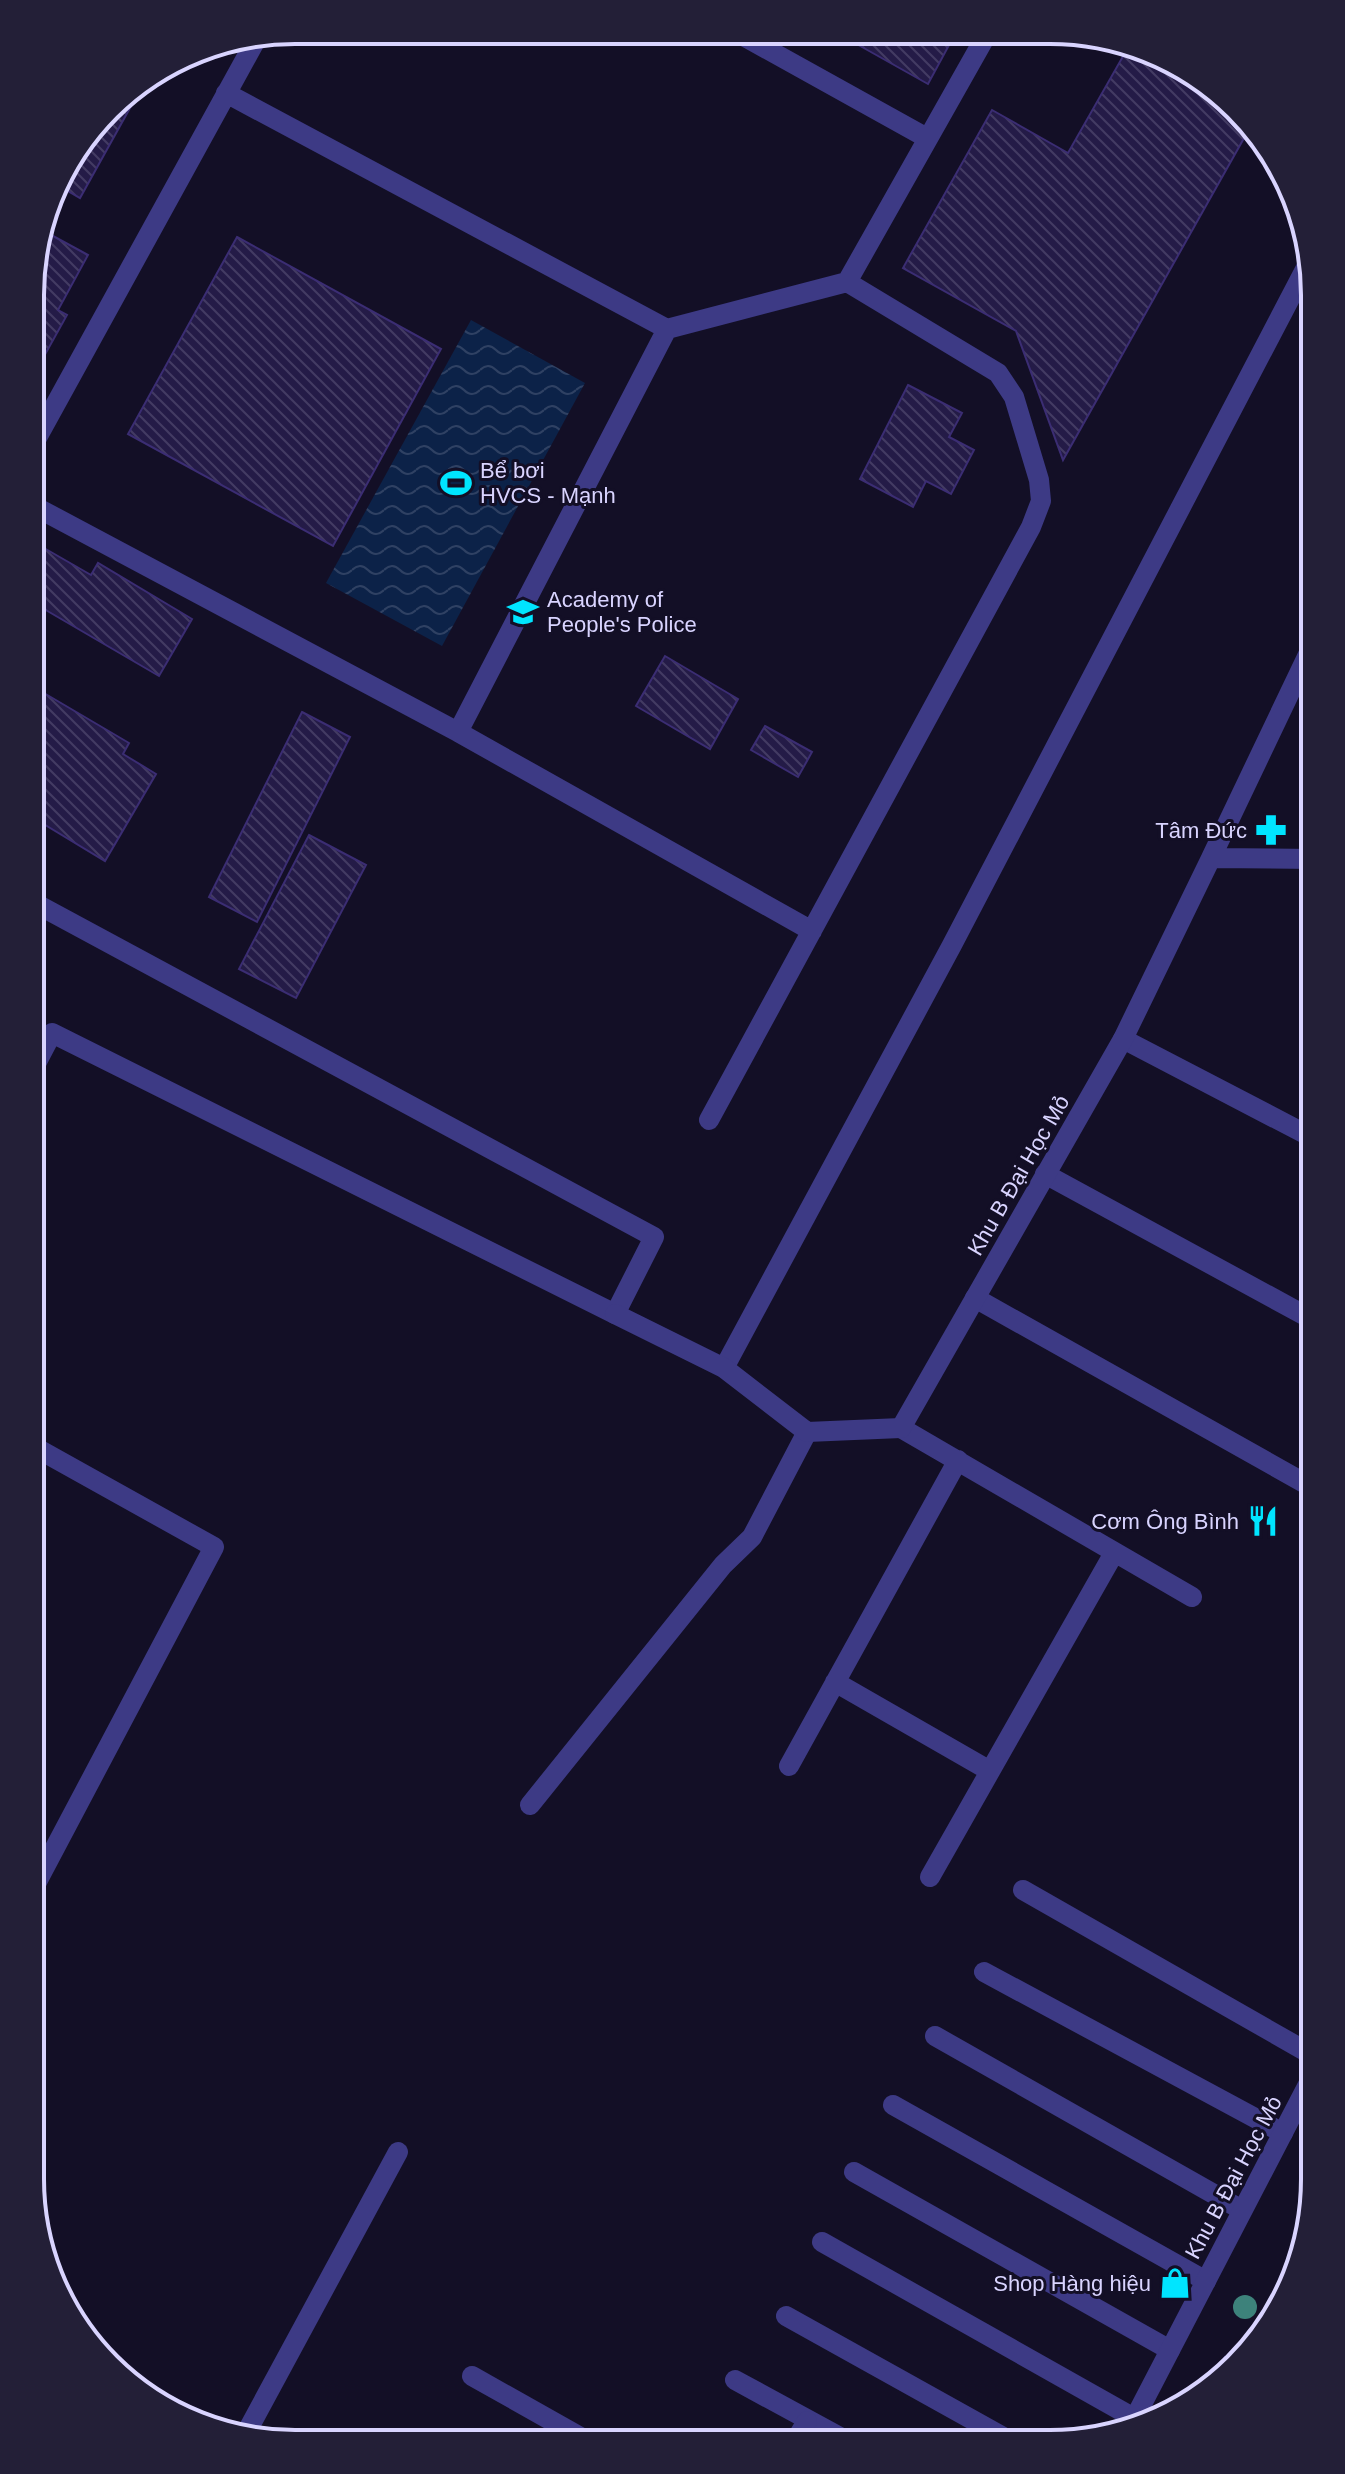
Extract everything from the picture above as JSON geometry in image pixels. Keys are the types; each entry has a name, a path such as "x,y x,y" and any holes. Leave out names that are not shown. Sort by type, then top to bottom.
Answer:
{"street":[{"path":"758,44 927,138"},
{"path":"847,282 981,44"},
{"path":"44,425 251,49"},
{"path":"226,93 667,329 847,282 998,373 1014,397 1039,480 1041,501 1031,527 709,1120"},
{"path":"724,1368 952,945 1300,279"},
{"path":"458,732 667,329"},
{"path":"44,511 458,732 812,931"},
{"name":"Khu B Đại Học Mỏ","path":"901,1428 1123,1039 1301,670"},
{"path":"1211,858 1301,859"},
{"path":"44,908 654,1237 615,1314"},
{"path":"44,1048 52,1033 724,1368 807,1432 901,1428 1192,1597"},
{"path":"1123,1039 1301,1131"},
{"path":"1045,1174 1300,1313"},
{"path":"975,1298 1300,1481"},
{"path":"530,1805 723,1565 752,1537 807,1432"},
{"path":"44,1452 214,1547 44,1869"},
{"path":"789,1766 958,1460"},
{"path":"930,1877 1114,1553"},
{"path":"835,1682 990,1771"},
{"path":"1023,1890 1300,2048"},
{"path":"984,1972 1283,2133"},
{"path":"935,2036 1242,2210"},
{"name":"Khu B Đại Học Mỏ","path":"1136,2414 1300,2100"},
{"path":"893,2105 1206,2281"},
{"path":"250,2425 398,2152"},
{"path":"854,2172 1170,2350"},
{"path":"822,2242 1122,2419"},
{"path":"786,2316 991,2430"},
{"path":"472,2376 568,2430"},
{"path":"735,2380 825,2430"},
{"path":"802,2430 807,2421"}],"water":[{"name":"Bể bơi HVCS - Mạnh","path":"471,320 585,383 442,646 326,583"}],"building":[{"path":"857,44 950,44 928,84"},
{"path":"1124,55 1157,68 1190,87 1215,106 1245,137 1063,460 1016,331 903,268 992,110 1068,153"},
{"path":"132,105 80,198 67,191 78,170 106,130"},
{"path":"52,235 88,255 58,310 67,315 44,356 46,263"},
{"path":"237,237 441,349 333,546 128,434"},
{"path":"908,385 962,413 949,437 974,450 951,494 926,481 913,507 860,479"},
{"path":"44,548 91,575 98,563 192,619 159,676 44,609"},
{"path":"665,656 738,699 710,749 636,706"},
{"path":"44,693 129,743 123,754 156,774 105,861 44,824"},
{"path":"302,712 350,737 257,922 209,897"},
{"path":"765,726 812,752 798,777 751,750"},
{"path":"309,835 366,865 296,998 239,969"}],"place":[{"name":"Bể bơi HVCS - Mạnh","path":"456,483"},
{"name":"Academy of People's Police","path":"523,612"},
{"name":"Tâm Đức","path":"1271,830"},
{"name":"Cơm Ông Bình","path":"1263,1521"},
{"name":"Shop Hàng hiệu","path":"1175,2283"}]}
